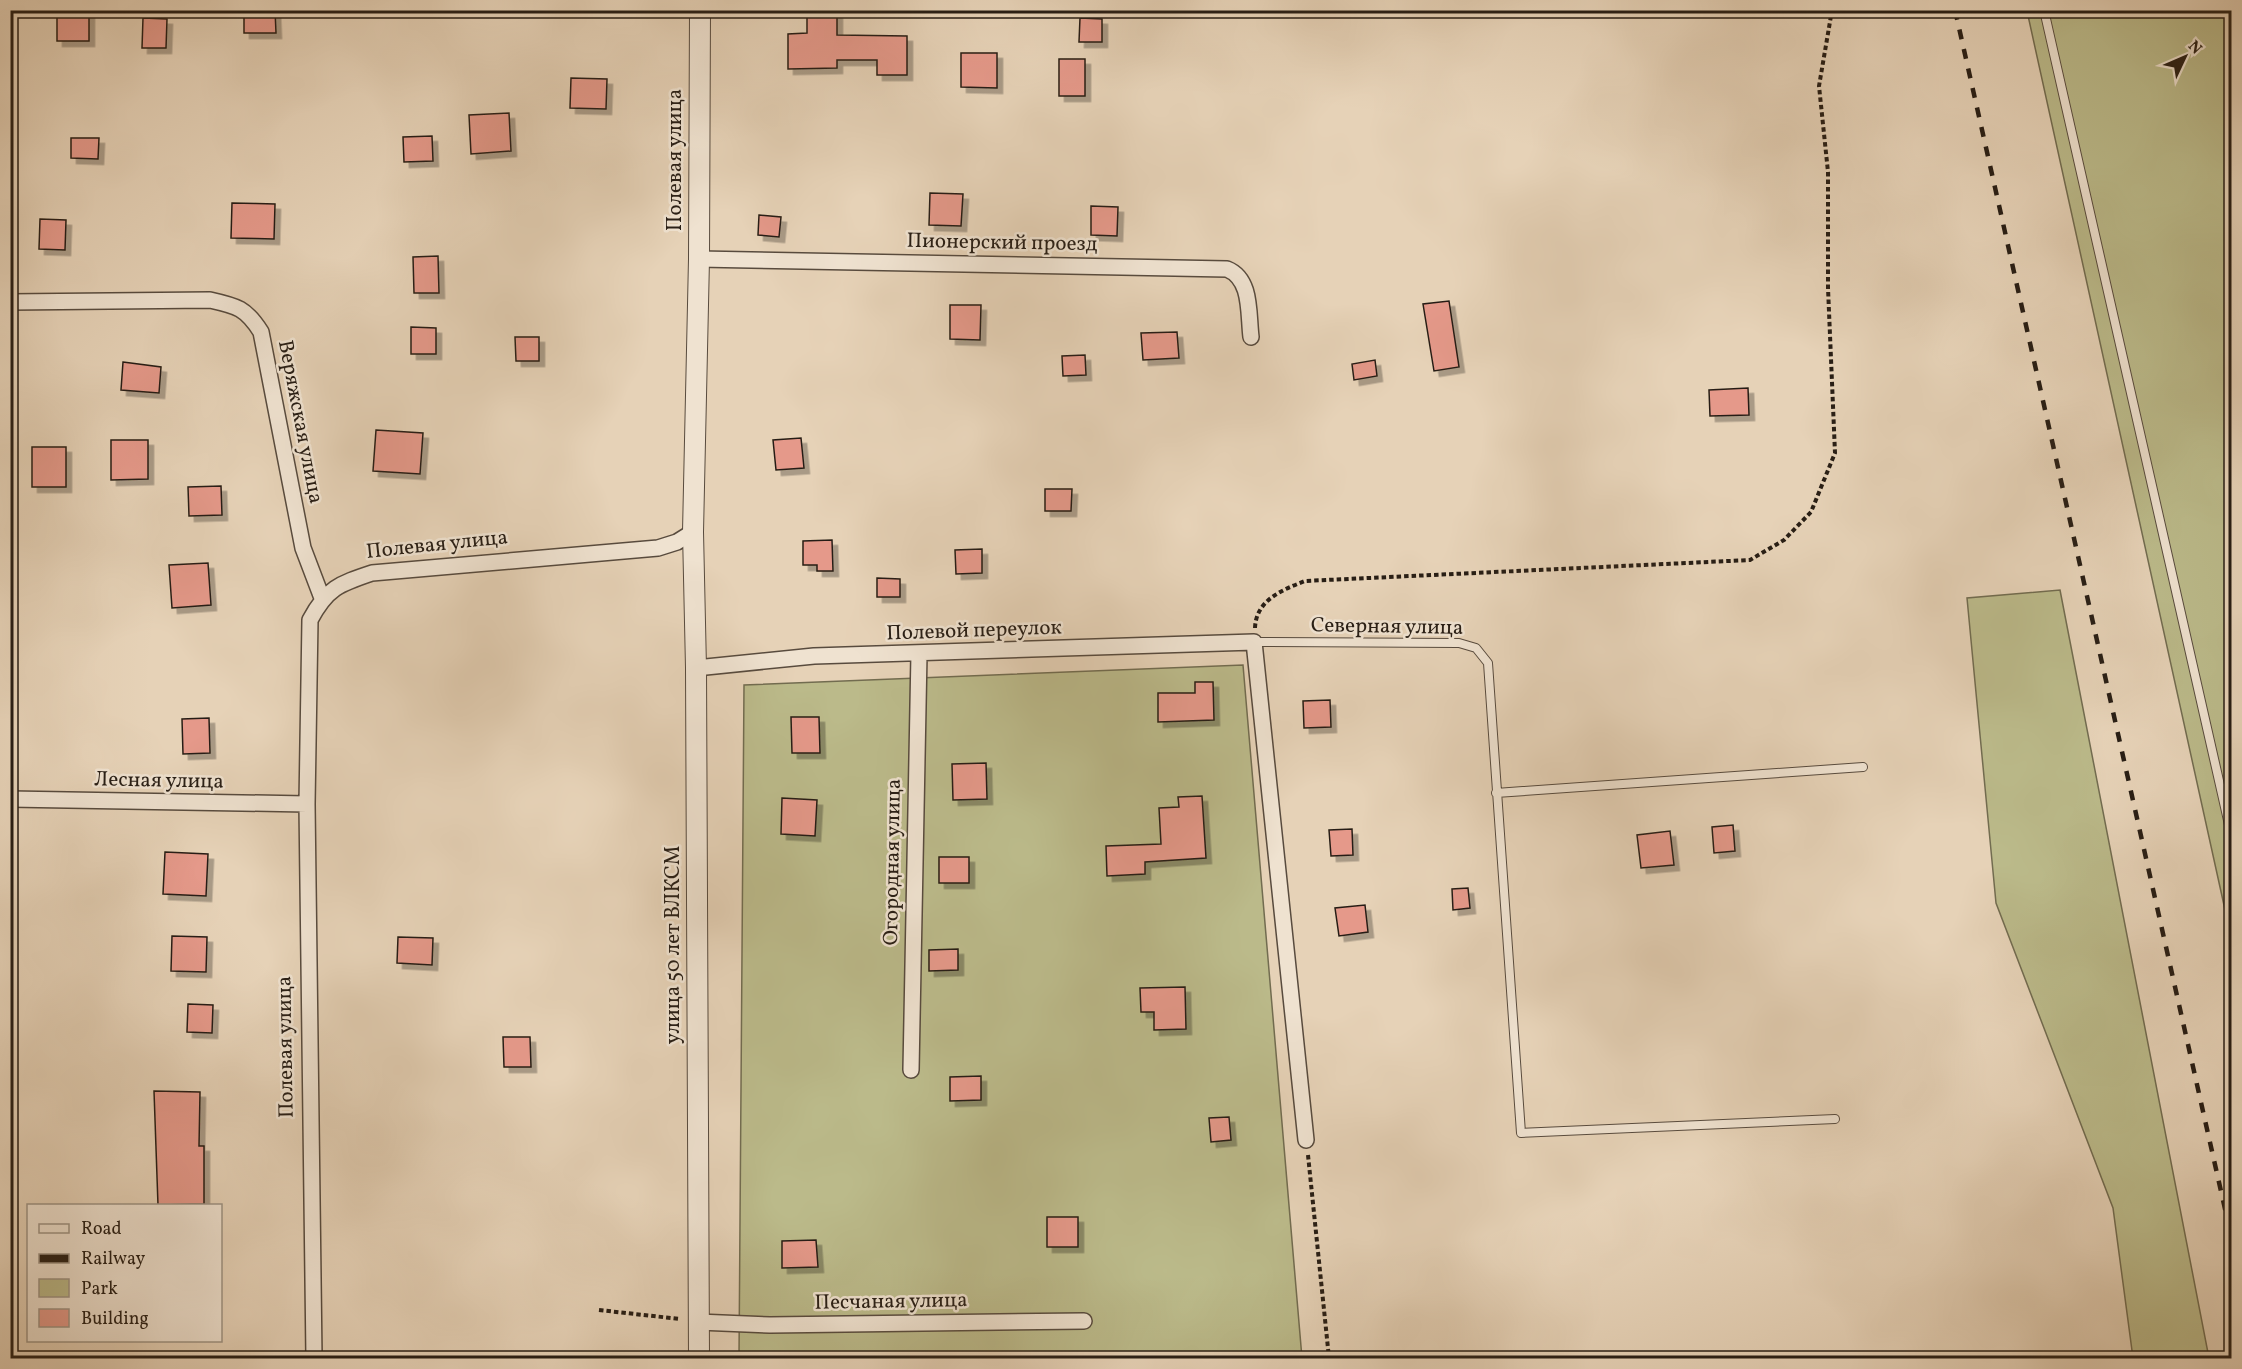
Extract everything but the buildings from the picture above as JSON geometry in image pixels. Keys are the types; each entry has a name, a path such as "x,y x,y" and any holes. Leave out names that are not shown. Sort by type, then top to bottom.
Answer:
{"street":[{"name":"Полевая улица","path":"314,1359 307,804 310,620 322,598 338,584 372,573 658,548 677,542 693,532 699,259 700,10"},
{"name":"Пионерский проезд","path":"699,259 1227,269 1236,273 1243,280 1251,337"},
{"name":"Веряжская улица","path":"10,302 210,300 233,305 249,313 261,332 303,548 322,598"},
{"name":"улица 50 лет ВЛКСМ","path":"693,532 696,668 699,1359"},
{"name":"Полевой переулок","path":"696,668 814,656 1254,642"},
{"path":"1254,642 1306,1140"},
{"name":"Огородная улица","path":"911,1070 919,654"},
{"name":"Лесная улица","path":"10,799 307,804"},
{"name":"Песчаная улица","path":"698,1322 770,1325 1084,1322"}],"lane":[{"path":"2044,10 2232,838"},
{"name":"Северная улица","path":"1254,642 1459,643 1476,648 1488,663 1521,1134 1835,1119"},
{"path":"1496,793 1863,767"}],"path":[{"path":"1254,642 1255,617 1273,594 1305,581 1750,560 1784,540 1811,512 1835,453 1828,288 1828,172 1819,86 1832,10"},
{"path":"1306,1140 1329,1359"},
{"path":"599,1310 698,1322"}],"green space":[{"path":"2027,11 2231,11 2231,937"},
{"path":"2060,590 2209,1358 2133,1358 2113,1208 1996,903 1967,598"},
{"path":"1243,665 1302,1358 739,1358 744,685"}],"railway":[{"path":"1955,10 2232,1240"}]}
